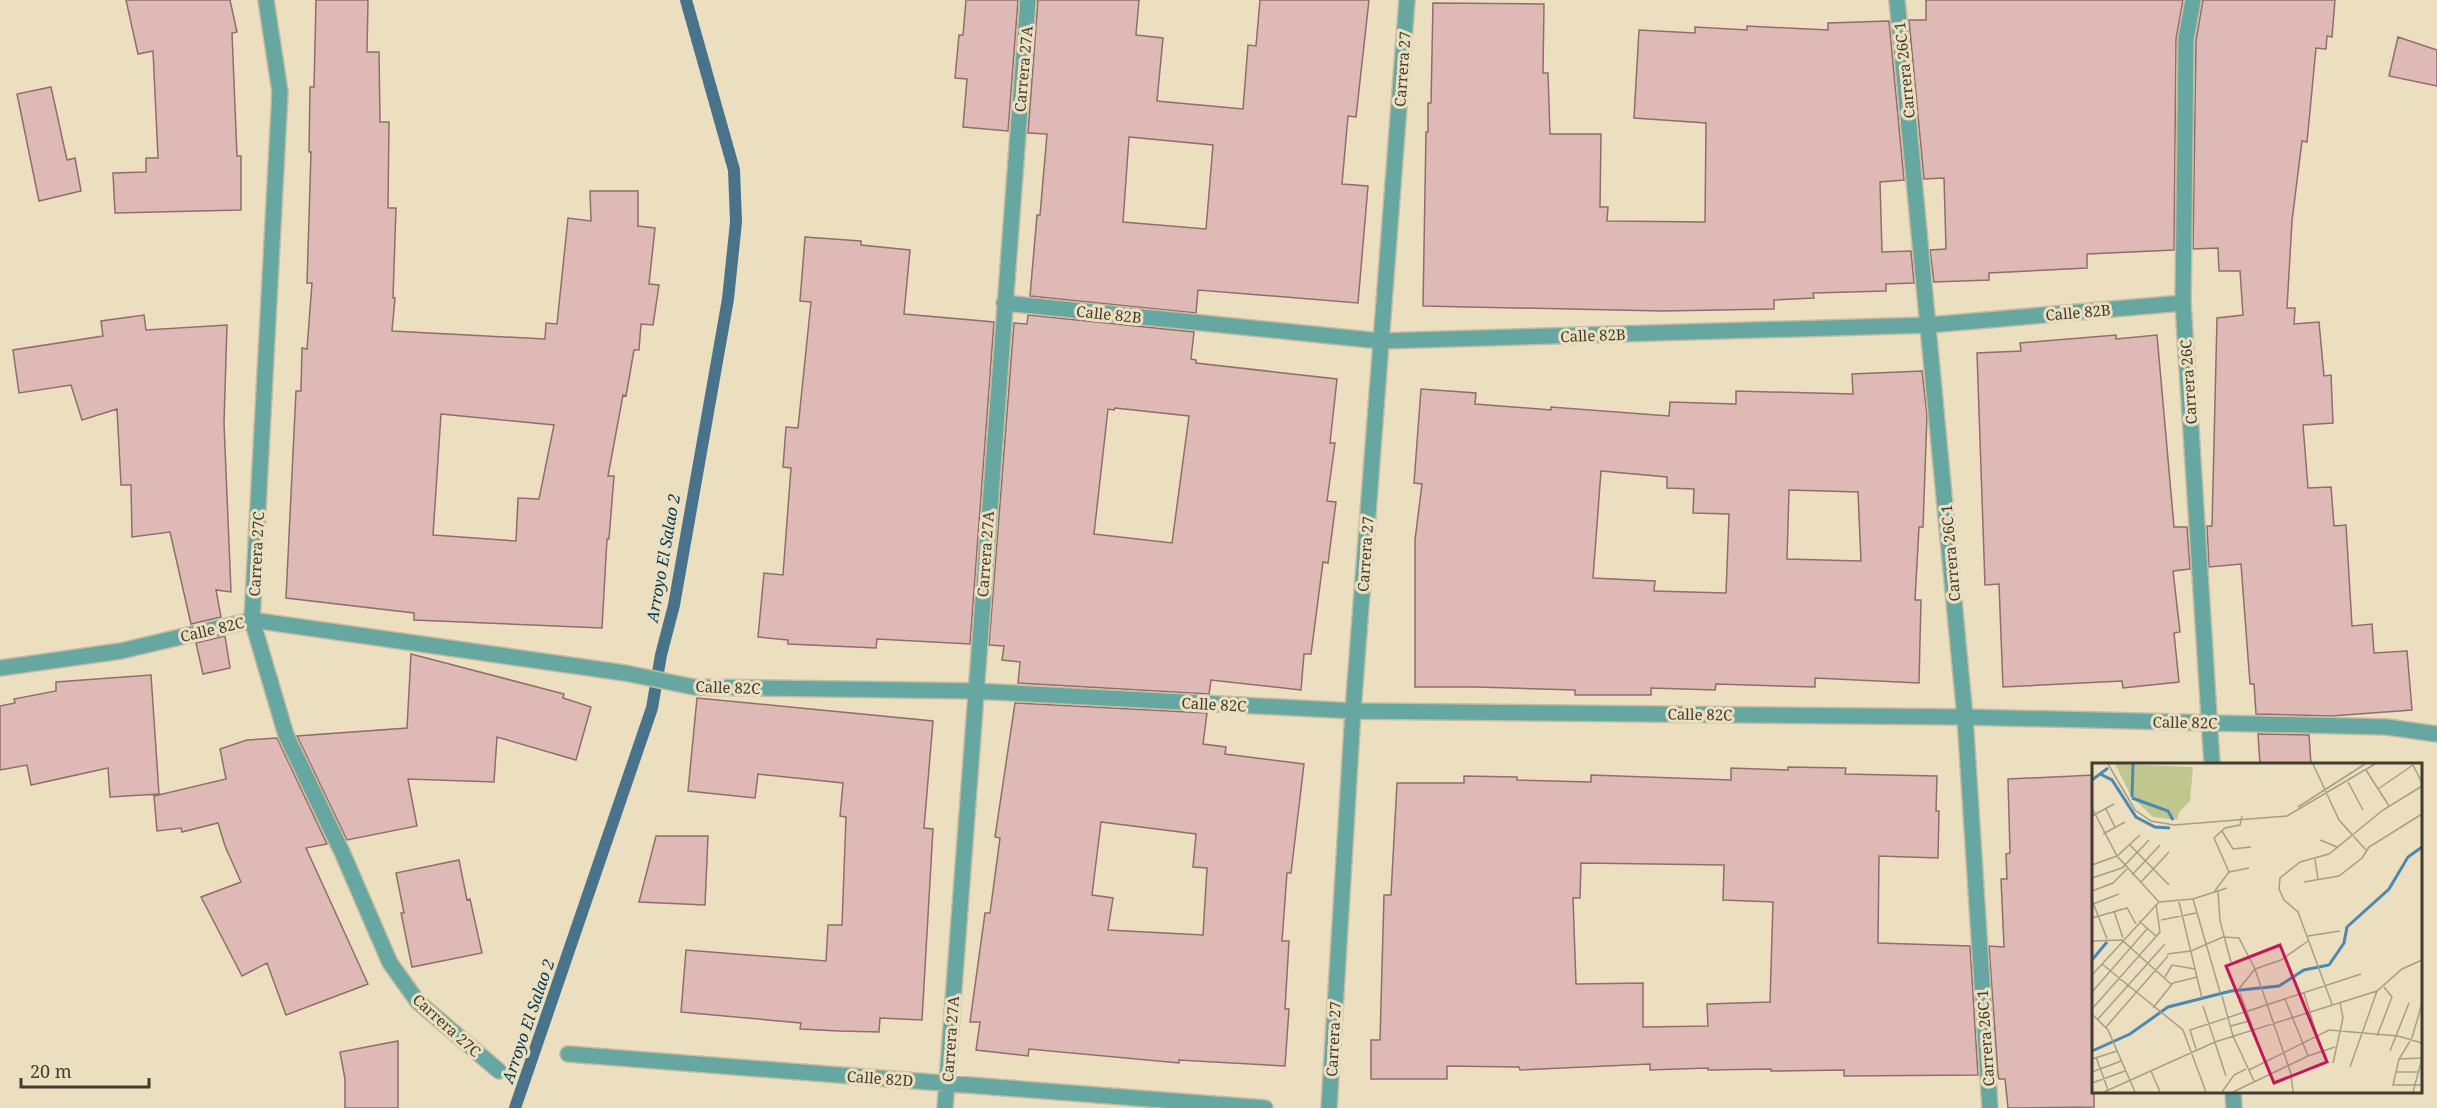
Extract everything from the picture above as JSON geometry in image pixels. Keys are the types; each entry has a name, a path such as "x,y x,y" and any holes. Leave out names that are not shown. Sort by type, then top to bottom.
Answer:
{"street":[{"name":"Carrera 27C","path":"266,0 280,92 252,620 286,735 342,852 390,963 418,1002 499,1071"},
{"name":"Carrera 27A","path":"945,1108 1028,0"},
{"name":"Carrera 27","path":"1329,1108 1353,711 1407,0"},
{"name":"Carrera 26C 1","path":"1897,0 1965,717 1990,1108"},
{"name":"Carrera 26C","path":"2193,0 2186,39 2183,303 2212,763"},
{"name":"Calle 82B","path":"1004,303 1382,341 1929,325 2183,303"},
{"name":"Calle 82C","path":"0,668 121,651 252,620 625,673 694,687 975,691 1353,711 1965,717 2209,722 2387,727 2437,734"},
{"name":"Calle 82D","path":"568,1054 946,1084 1137,1103 1264,1108"},
{"path":"2233,1093 2234,1108"}],"building":[{"path":"126,0 230,0 237,32 232,33 237,156 241,156 241,210 115,213 113,173 146,172 146,158 158,158 153,51 138,54"},
{"path":"316,0 368,0 367,52 379,52 380,122 389,122 388,208 396,208 393,298 395,298 392,331 545,339 546,323 557,324 568,218 591,221 590,191 638,191 638,226 655,228 649,284 659,285 653,325 641,324 639,350 634,350 608,476 614,476 609,539 607,539 602,628 414,620 414,613 286,598 296,391 301,391 302,348 307,349 312,283 307,283 311,152 309,152 310,87 314,87","holes":["441,414 554,425 539,499 518,498 516,541 433,535"]},
{"path":"966,0 1018,0 1008,131 963,127 967,79 955,78 959,35 963,35"},
{"path":"1038,0 1139,0 1136,35 1163,38 1157,101 1243,109 1248,45 1256,46 1260,0 1369,0 1356,117 1348,116 1342,184 1368,186 1358,303 1198,290 1196,313 1030,296 1047,134 1028,133","holes":["1129,137 1213,145 1206,229 1123,222"]},
{"path":"1926,0 2183,0 2176,39 2174,250 2087,254 2087,268 1989,273 1989,280 1934,282 1930,250 1946,249 1944,178 1924,179 1909,20 1926,20"},
{"path":"2203,0 2335,0 2332,37 2327,36 2326,49 2316,48 2307,142 2302,141 2292,221 2287,308 2295,308 2294,324 2319,322 2324,376 2331,375 2333,423 2303,425 2308,488 2331,487 2334,526 2346,525 2352,626 2372,624 2374,653 2407,651 2412,710 2331,716 2256,714 2254,684 2250,684 2241,564 2209,567 2207,526 2212,526 2217,318 2243,315 2240,271 2219,271 2218,248 2193,249 2196,40"},
{"path":"1433,3 1544,4 1543,73 1548,73 1550,134 1601,134 1600,207 1608,207 1607,221 1705,222 1706,123 1634,118 1639,30 1695,33 1695,27 1747,30 1747,26 1828,30 1828,23 1889,21 1904,180 1880,182 1882,252 1911,251 1914,283 1886,284 1886,291 1813,293 1814,298 1774,300 1774,309 1663,311 1423,306 1426,132 1428,132 1428,103 1431,103"},
{"path":"2398,37 2437,50 2437,86 2389,76"},
{"path":"51,87 67,160 75,158 81,191 39,201 17,94"},
{"path":"805,237 861,241 861,245 910,250 904,314 994,322 970,644 877,639 876,648 788,644 788,640 758,637 764,573 783,575 791,468 783,467 786,427 798,428 811,302 800,301"},
{"path":"144,315 146,330 227,325 224,423 231,592 216,590 221,617 191,624 170,532 132,537 131,485 121,485 117,409 82,420 71,385 19,393 13,350 103,336 101,321"},
{"path":"1028,315 1194,332 1191,359 1196,360 1196,363 1337,379 1330,443 1335,443 1327,501 1336,502 1328,563 1323,562 1311,654 1304,654 1301,690 1211,680 1209,694 1018,683 1020,662 1002,660 1004,646 989,645 1014,323 1027,324","holes":["1108,409 1189,416 1172,543 1094,534"]},
{"path":"2116,335 2116,339 2157,335 2174,527 2187,527 2190,569 2173,571 2180,632 2174,633 2179,682 2123,688 2122,681 2003,687 1999,584 1985,585 1977,353 2021,351 2020,343"},
{"path":"1922,371 1927,415 1923,527 1919,527 1915,600 1921,600 1919,683 1815,678 1815,687 1716,684 1715,690 1651,688 1651,695 1575,695 1575,690 1415,687 1415,540 1422,484 1414,483 1421,389 1476,393 1475,404 1669,416 1670,402 1736,404 1736,391 1853,394 1852,374","holes":["1601,471 1667,477 1667,488 1694,489 1693,513 1729,514 1726,593 1654,591 1655,581 1593,578","1789,490 1858,492 1861,561 1787,559"]},
{"path":"225,636 230,668 203,674 196,643"},
{"path":"411,654 564,694 563,698 591,707 576,760 497,737 494,782 408,779 417,826 347,840 297,736 407,728"},
{"path":"151,675 159,794 110,797 108,768 31,785 27,765 0,770 0,706 15,703 14,699 56,691 56,682"},
{"path":"697,698 933,721 924,828 933,829 922,1020 880,1018 879,1032 839,1031 800,1029 801,1023 681,1012 686,950 826,961 828,925 842,925 846,817 840,816 843,783 758,774 755,798 688,791"},
{"path":"1015,703 1207,713 1203,744 1226,747 1225,754 1304,764 1291,873 1287,873 1282,941 1289,941 1285,1009 1289,1009 1285,1066 1179,1060 1179,1063 1029,1049 1028,1056 976,1050 980,1022 970,1022 985,913 990,913 1000,838 995,837","holes":["1101,822 1196,834 1193,867 1207,868 1203,935 1108,930 1113,898 1092,895"]},
{"path":"2258,734 2309,735 2311,763 2260,763"},
{"path":"277,738 327,844 306,848 368,984 286,1015 267,963 242,976 201,897 241,882 225,846 218,823 182,832 181,828 157,831 154,796 226,779 220,749 247,740"},
{"path":"1788,767 1846,768 1845,774 1937,776 1938,858 1879,856 1878,943 1970,946 1978,1075 1844,1076 1844,1070 1771,1071 1771,1069 1708,1070 1708,1068 1650,1070 1650,1064 1520,1070 1519,1067 1447,1066 1447,1079 1371,1079 1371,1040 1380,1040 1384,895 1391,895 1397,783 1464,783 1464,776 1591,782 1591,775 1731,780 1731,768 1788,770","holes":["1581,863 1724,865 1723,900 1773,902 1770,1002 1707,1004 1708,1026 1643,1027 1643,983 1576,984 1573,898 1580,898"]},
{"path":"2092,775 2092,1093 2094,1093 2094,1107 2008,1108 2005,1079 1999,1079 1989,946 2004,947 2001,879 2007,879 2006,854 2010,853 2008,779"},
{"path":"656,836 708,836 705,905 639,902"},
{"path":"459,860 467,900 470,899 482,953 412,967 396,873"},
{"path":"398,1041 398,1108 345,1108 345,1079 340,1052"}],"waterway":[{"name":"Arroyo El Salao 2","path":"515,1108 652,708 661,655 674,605 728,299 736,222 734,170 686,0"}]}
